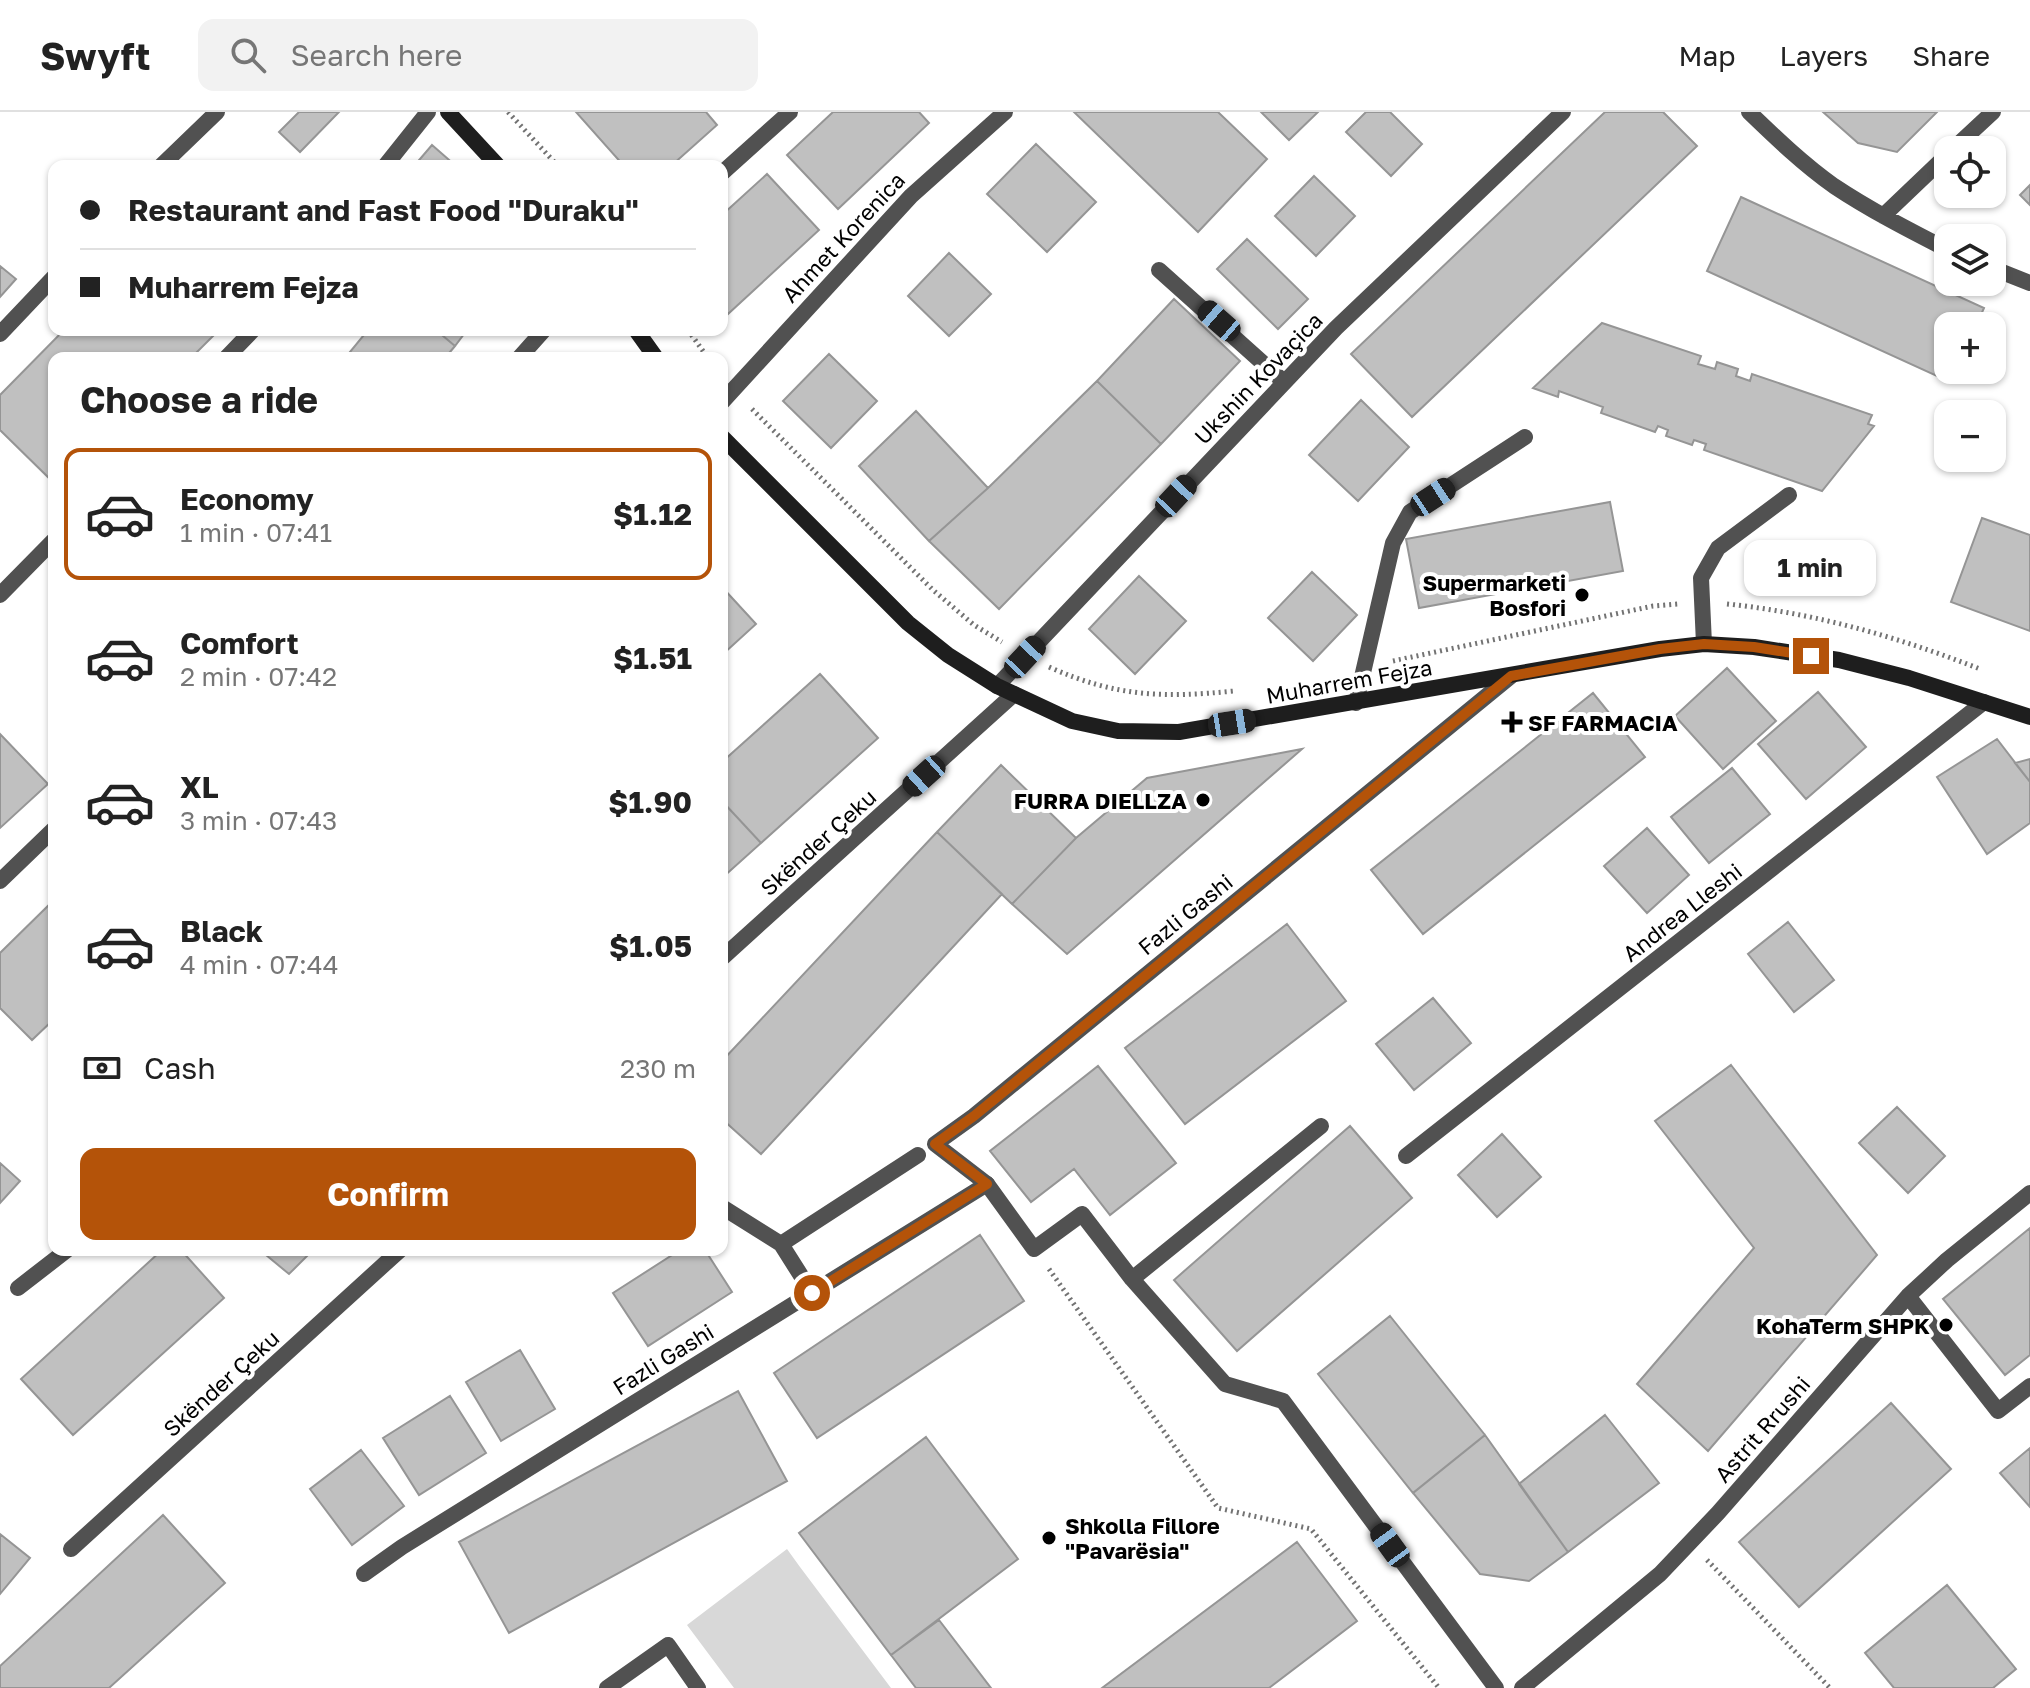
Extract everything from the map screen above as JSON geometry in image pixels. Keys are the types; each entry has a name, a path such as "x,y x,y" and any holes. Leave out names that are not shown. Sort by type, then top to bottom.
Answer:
{"street":[{"path":"167,160 217,112"},
{"path":"390,160 428,112"},
{"path":"448,112 492,160"},
{"path":"728,168 790,112"},
{"name":"Ahmet Korenica","path":"728,394 911,196 1005,112"},
{"name":"Ukshin Kovaçica","path":"997,686 1336,328 1563,112"},
{"path":"1749,112 1792,154 1834,186 1934,243"},
{"path":"1967,136 1993,112"},
{"path":"1883,216 1934,167"},
{"path":"1159,270 1284,382"},
{"path":"2006,274 2030,283"},
{"path":"0,334 48,283"},
{"path":"232,352 247,336"},
{"path":"524,352 539,336"},
{"path":"1356,703 1393,543 1410,512 1525,437"},
{"name":"Muharrem Fejza","path":"728,443 908,623 948,655 997,686 1072,721 1118,731 1179,732 1704,644 1754,647 1839,660 1909,678 2030,717"},
{"path":"1704,644 1701,578 1718,548 1789,495"},
{"path":"0,595 48,546"},
{"name":"Fazli Gashi","path":"1034,1249 987,1184 935,1144 974,1116 1511,676"},
{"name":"Skënder Çeku","path":"728,953 1014,694"},
{"name":"Andrea Lleshi","path":"1406,1156 1984,702"},
{"path":"0,881 48,835"},
{"path":"1132,1279 1321,1126"},
{"path":"781,1244 918,1155"},
{"name":"Fazli Gashi","path":"364,1574 402,1547 987,1184"},
{"name":"Astrit Rrushi","path":"1522,1688 1660,1574 1908,1296 2030,1193"},
{"path":"728,1211 781,1244 812,1293"},
{"path":"1034,1249 1082,1214 1132,1279 1225,1384 1283,1401 1496,1688"},
{"path":"18,1288 59,1256"},
{"name":"Skënder Çeku","path":"71,1549 393,1256"},
{"path":"1908,1296 1998,1411 2030,1386"},
{"path":"607,1688 668,1645 698,1688"}],"path":[{"path":"508,112 552,160"},
{"path":"728,396 933,590 974,625 1025,657 1084,683 1126,693 1177,696 1239,691"},
{"path":"1385,662 1653,606 1702,601 1756,607 1836,622 1913,643 1985,671"},
{"path":"1034,1249 1218,1508 1311,1529 1439,1688"},
{"path":"1690,1542 1830,1688"}],"shaded area":[{"path":"787,1549 891,1688 734,1688 687,1625"}],"building":[{"path":"299,112 339,112 300,152 279,132"},
{"path":"576,112 706,112 717,125 678,160 619,160"},
{"path":"833,112 919,112 929,123 838,209 787,155"},
{"path":"1074,112 1218,112 1267,159 1198,232"},
{"path":"1261,112 1318,112 1289,140"},
{"path":"1366,112 1390,112 1422,144 1391,176 1346,132"},
{"path":"1605,112 1663,112 1697,146 1412,417 1351,354"},
{"path":"1823,112 1937,112 1897,152 1858,143"},
{"path":"1036,144 1096,202 1047,252 987,194"},
{"path":"432,145 449,160 419,160"},
{"path":"767,174 819,230 728,314 728,210"},
{"path":"1314,176 1355,216 1316,256 1275,216"},
{"path":"2030,185 2030,205 2020,195"},
{"path":"1741,197 1934,285 1934,296 1958,296 1984,308 1982,312 1934,312 1934,375 1707,271"},
{"path":"1247,239 1308,299 1278,329 1217,269"},
{"path":"949,253 991,294 949,336 908,296"},
{"path":"0,266 16,279 0,297"},
{"path":"1174,299 1240,361 1161,444 1097,381"},
{"path":"1602,323 1701,356 1698,364 1715,369 1717,362 1738,369 1736,376 1750,381 1752,374 1872,415 1868,424 1874,426 1822,491 1704,450 1706,444 1694,440 1692,445 1666,436 1668,430 1658,426 1655,432 1601,413 1603,407 1559,391 1558,397 1533,388"},
{"path":"58,336 213,336 197,352 48,352 48,477 0,430 0,395"},
{"path":"363,336 443,336 455,346 450,352 350,352"},
{"path":"443,336 462,336 455,346"},
{"path":"829,354 877,401 831,448 783,401"},
{"path":"1097,381 1161,444 999,609 929,541"},
{"path":"1361,400 1409,447 1358,501 1309,455"},
{"path":"916,411 988,488 929,541 859,466"},
{"path":"1610,502 1623,571 1419,608 1406,539"},
{"path":"1982,518 2030,535 2030,631 1951,602"},
{"path":"1312,572 1357,615 1313,661 1268,618"},
{"path":"1139,576 1186,621 1135,674 1089,629"},
{"path":"728,594 756,624 728,650"},
{"path":"1727,668 1776,721 1723,769 1675,716"},
{"path":"820,674 878,738 761,843 728,807 728,757"},
{"path":"1818,692 1866,747 1806,799 1758,744"},
{"path":"1593,693 1645,757 1423,934 1371,870"},
{"path":"0,734 48,784 0,828"},
{"path":"1997,739 2030,782 2030,823 1987,854 1937,777"},
{"path":"1302,749 1067,954 1012,904 1076,838 1147,778"},
{"path":"2030,759 2030,782 2015,763"},
{"path":"1001,765 1076,838 1012,904 937,832"},
{"path":"1732,768 1770,814 1709,863 1671,817"},
{"path":"728,807 761,843 728,873"},
{"path":"1647,828 1689,875 1647,913 1604,866"},
{"path":"937,832 1002,894 761,1154 728,1124 728,1055"},
{"path":"48,906 48,1025 32,1040 0,1008 0,953"},
{"path":"1788,922 1834,980 1794,1012 1748,954"},
{"path":"1287,924 1346,1001 1185,1124 1125,1048"},
{"path":"1433,998 1471,1043 1414,1090 1376,1044"},
{"path":"1731,1065 1877,1255 1708,1451 1637,1384 1754,1248 1655,1121"},
{"path":"1098,1066 1176,1163 1110,1215 1074,1169 1031,1202 990,1151"},
{"path":"1897,1107 1945,1156 1908,1193 1859,1143"},
{"path":"1350,1126 1412,1198 1237,1351 1174,1280"},
{"path":"1502,1134 1541,1177 1497,1217 1458,1175"},
{"path":"0,1163 20,1181 0,1203"},
{"path":"2030,1228 2030,1355 2005,1375 1943,1299"},
{"path":"980,1235 1024,1301 817,1438 774,1373"},
{"path":"155,1256 186,1256 224,1298 73,1435 21,1379"},
{"path":"267,1256 307,1256 289,1274"},
{"path":"671,1256 709,1256 732,1292 648,1346 613,1293"},
{"path":"1390,1316 1485,1435 1413,1493 1318,1374"},
{"path":"520,1350 555,1409 501,1441 466,1382"},
{"path":"738,1391 787,1481 509,1633 459,1542"},
{"path":"450,1396 486,1453 419,1495 383,1438"},
{"path":"1891,1403 1951,1469 1799,1607 1739,1542"},
{"path":"1605,1415 1659,1483 1568,1552 1519,1484"},
{"path":"1485,1435 1568,1552 1529,1581 1480,1574 1413,1493"},
{"path":"926,1437 1018,1559 891,1655 799,1533"},
{"path":"2030,1448 2030,1507 2000,1473"},
{"path":"361,1450 404,1506 352,1545 310,1489"},
{"path":"163,1515 225,1583 109,1688 0,1688 0,1666"},
{"path":"0,1534 30,1558 0,1594"},
{"path":"1297,1542 1357,1621 1269,1688 1102,1688"},
{"path":"1947,1585 2016,1669 1993,1688 1894,1688 1865,1653"},
{"path":"939,1620 991,1688 916,1688 891,1655"}],"place":[{"name":"Supermarketi Bosfori","path":"1582,595"},
{"name":"SF FARMACIA","path":"1512,722"},
{"name":"FURRA DIELLZA","path":"1203,800"},
{"name":"KohaTerm SHPK","path":"1946,1325"},
{"name":"Shkolla Fillore \"Pavarësia\"","path":"1049,1538"}],"route":[{"path":"812,1293 987,1184 935,1144 974,1116 1511,676 1704,644 1754,647 1811,656"}]}
